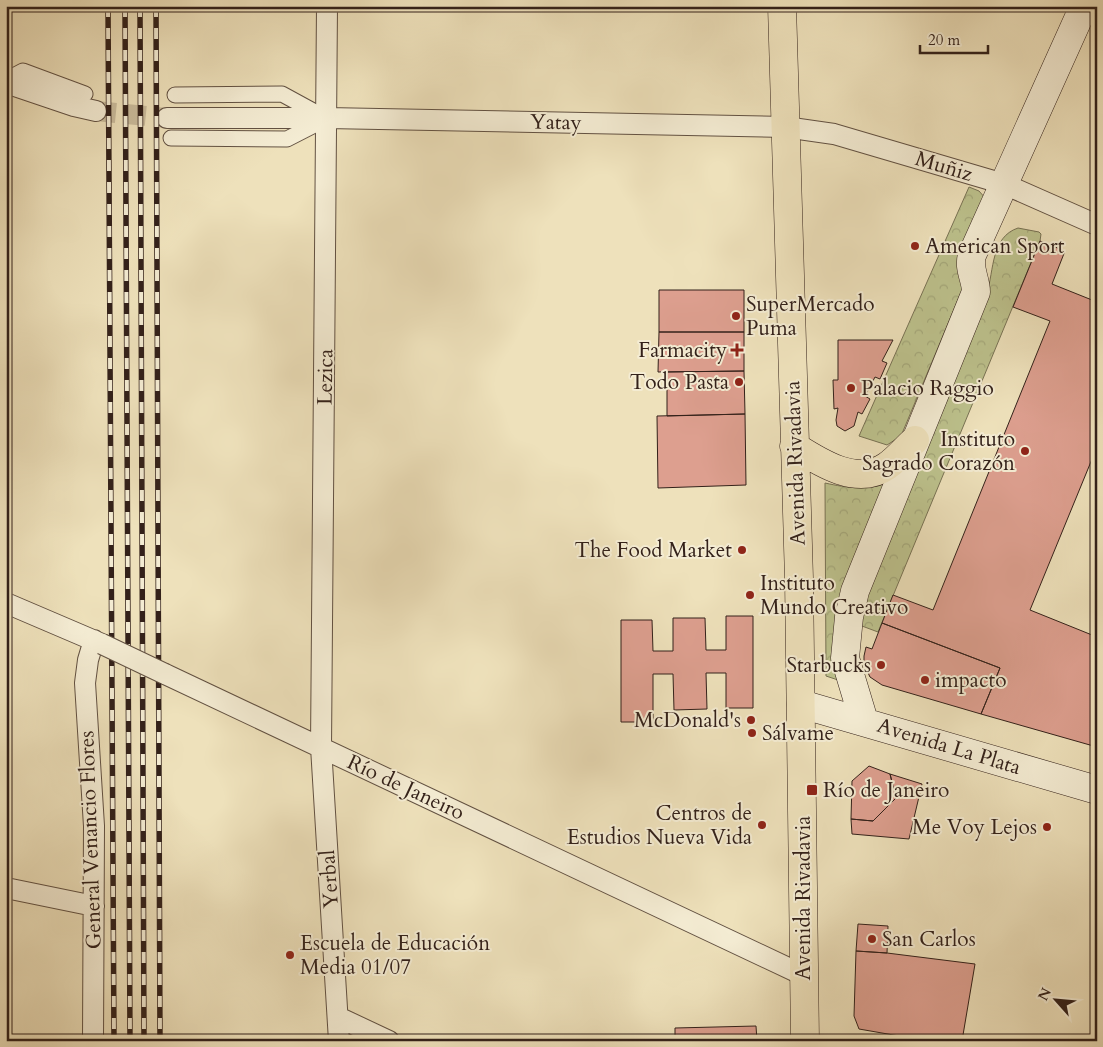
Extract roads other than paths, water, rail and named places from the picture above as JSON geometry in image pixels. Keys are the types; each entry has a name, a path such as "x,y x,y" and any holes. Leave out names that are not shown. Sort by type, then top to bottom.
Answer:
{"main road":[{"name":"Avenida Rivadavia","path":"782,6 802,704 805,1041"},
{"path":"864,721 845,658 849,617 855,591 976,292 970,263 1084,6"},
{"path":"794,446 833,469 858,473 873,472 887,466 915,440"},
{"name":"Avenida La Plata","path":"802,704 1097,790"}],"street":[{"name":"Lezica","path":"321,747 327,6"},
{"path":"6,82 23,71 85,94"},
{"path":"6,82 74,106 96,111"},
{"name":"Yatay","path":"175,95 282,94 327,118"},
{"name":"Yatay","path":"167,118 327,118 784,127"},
{"name":"Yatay","path":"171,138 287,139 327,118"},
{"name":"Muñiz","path":"784,127 834,134 1004,184 1097,225"},
{"name":"Río de Janeiro","path":"6,603 98,642 803,975"},
{"name":"General Venancio Flores","path":"93,1041 94,826 85,683 88,660 98,642"},
{"name":"Yerbal","path":"321,747 339,1041"},
{"path":"6,888 94,906"},
{"path":"338,1017 389,1041"}],"tunnel":[{"path":"96,111 167,118"}],"railway":[{"path":"108,6 114,1041"},
{"path":"125,6 130,1041"},
{"path":"140,6 144,1041"},
{"path":"156,6 160,1041"}],"place":[{"name":"American Sport","path":"915,246"},
{"name":"SuperMercado Puma","path":"736,316"},
{"name":"Farmacity","path":"737,350"},
{"name":"Todo Pasta","path":"739,382"},
{"name":"Palacio Raggio","path":"851,388"},
{"name":"Instituto Sagrado Corazón","path":"1025,451"},
{"name":"The Food Market","path":"742,550"},
{"name":"Instituto Mundo Creativo","path":"750,595"},
{"name":"Starbucks","path":"881,665"},
{"name":"impacto","path":"925,680"},
{"name":"McDonald's","path":"751,720"},
{"name":"Sálvame","path":"752,733"},
{"name":"Río de Janeiro","path":"812,790"},
{"name":"Centros de Estudios Nueva Vida","path":"762,825"},
{"name":"Me Voy Lejos","path":"1047,827"},
{"name":"San Carlos","path":"872,939"},
{"name":"Escuela de Educación Media 01/07","path":"290,955"}]}
